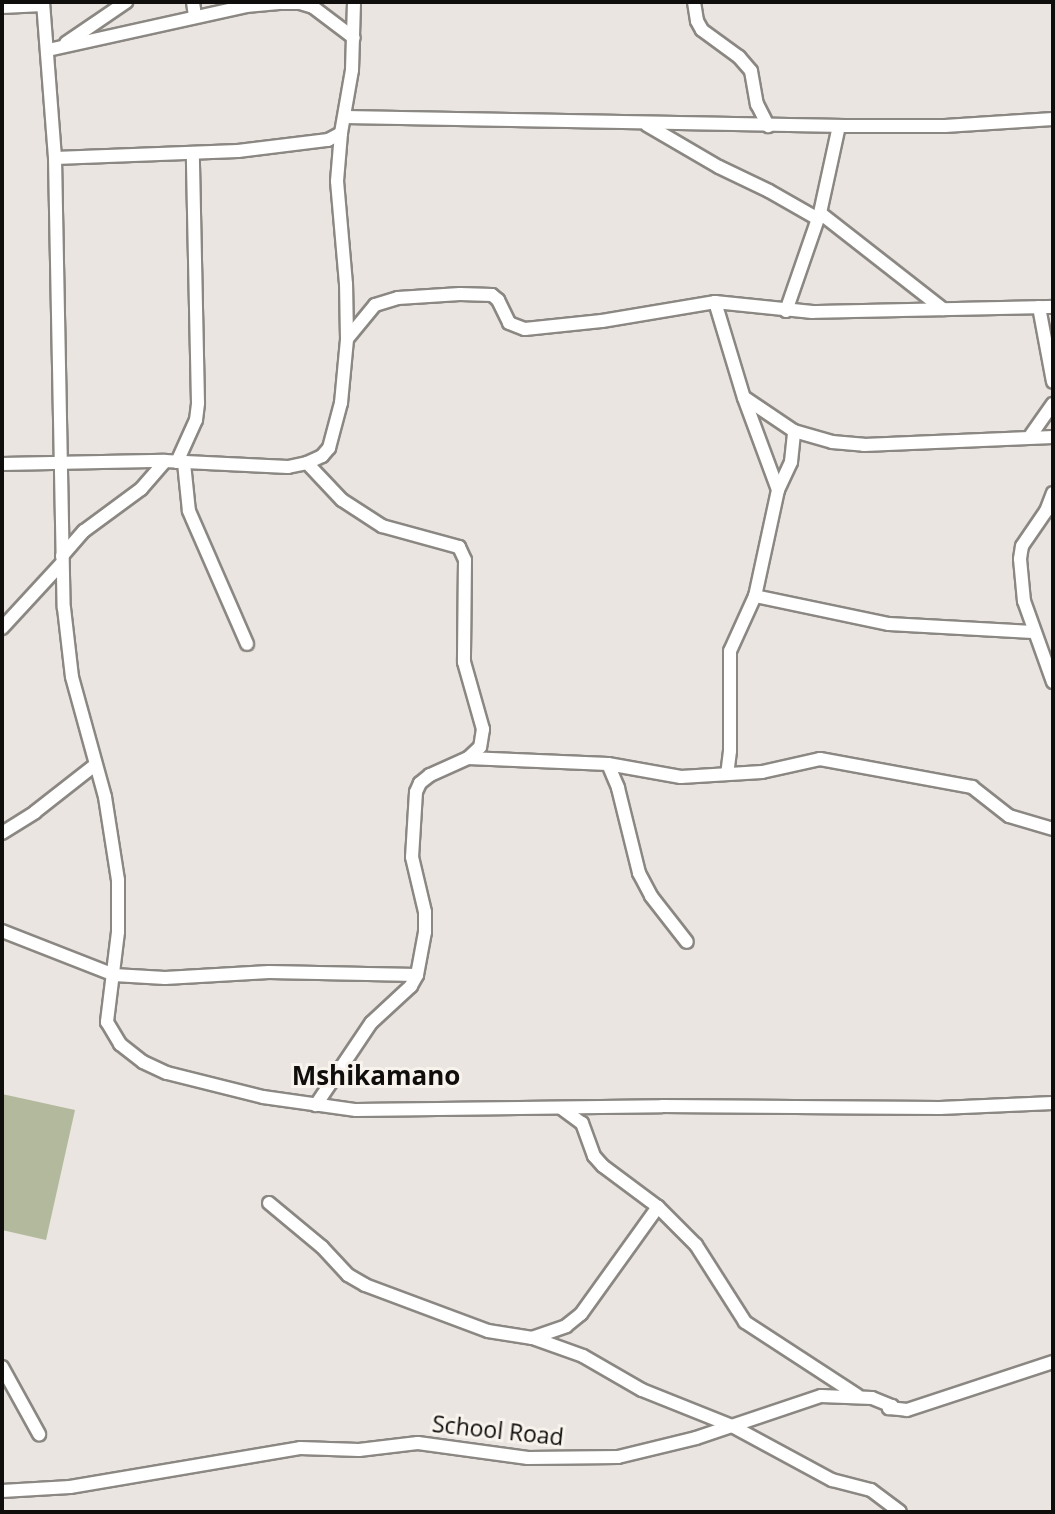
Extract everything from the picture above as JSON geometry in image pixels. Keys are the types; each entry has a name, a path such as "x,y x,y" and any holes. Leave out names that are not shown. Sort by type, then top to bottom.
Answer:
{"street":[{"path":"54,49 127,2"},
{"path":"193,2 195,16"},
{"path":"2,464 175,462 288,467 322,456 335,434 346,339 346,284 337,203 341,133 354,38 354,2"},
{"path":"694,2 702,30 739,57 751,71 757,104 768,125"},
{"path":"2,7 43,3 54,49 62,560 72,677 105,797 118,880 118,932 107,1022 120,1044 143,1062 167,1073 228,1088 356,1110 940,1108 1053,1103"},
{"path":"54,49 248,4 300,3 313,8 354,38"},
{"path":"345,117 839,126 945,126 1053,119"},
{"path":"646,124 719,167 819,216 943,309"},
{"path":"786,311 819,216 839,126"},
{"path":"55,158 193,154 328,140 341,133"},
{"path":"2,628 84,531 175,462 196,420 198,404 193,154"},
{"path":"346,339 375,305 398,298 492,295 498,300 509,323 536,329 645,316 715,302 752,304 786,311 1053,307"},
{"path":"715,302 744,398 778,489"},
{"path":"1039,307 1053,382"},
{"path":"744,398 794,432 820,440 864,445 1031,435 1053,437"},
{"path":"1031,435 1053,404"},
{"path":"727,774 730,751 730,651 755,596 778,489 791,462 794,432"},
{"path":"175,462 189,511 247,644"},
{"path":"307,463 342,500 382,526 459,547 465,560 464,662 483,729 480,747 468,758 441,768 420,783 416,792 412,857 425,912 425,932 417,975 411,986 371,1023 316,1105"},
{"path":"1053,493 1046,511 1022,546 1020,578 1033,632 1053,682"},
{"path":"755,596 901,625 1033,632"},
{"path":"468,758 608,764 674,776 762,772 810,759 820,759 972,787 1009,816 1053,829"},
{"path":"608,764 618,788 639,873 651,896 687,942"},
{"path":"2,833 35,812 95,765"},
{"path":"2,931 114,975 165,978 269,972 417,975"},
{"path":"561,1108 582,1123 594,1156 603,1166 658,1207 696,1245 745,1322 859,1397"},
{"path":"269,1203 322,1247 348,1275 365,1285 488,1331 532,1338 583,1356 642,1390 732,1426 832,1480 871,1490 900,1512"},
{"path":"532,1338 566,1326 581,1314 658,1207"},
{"name":"School Road","path":"2,1491 70,1487 300,1448 359,1450 418,1443 510,1457 618,1457 732,1426 821,1396 872,1398 892,1406 889,1408 907,1410 1053,1362"},
{"path":"2,1367 39,1434"}],"green space":[{"path":"2,1094 75,1110 46,1240 2,1230"}],"district":[{"name":"Mshikamano","path":"376,1076"}]}
